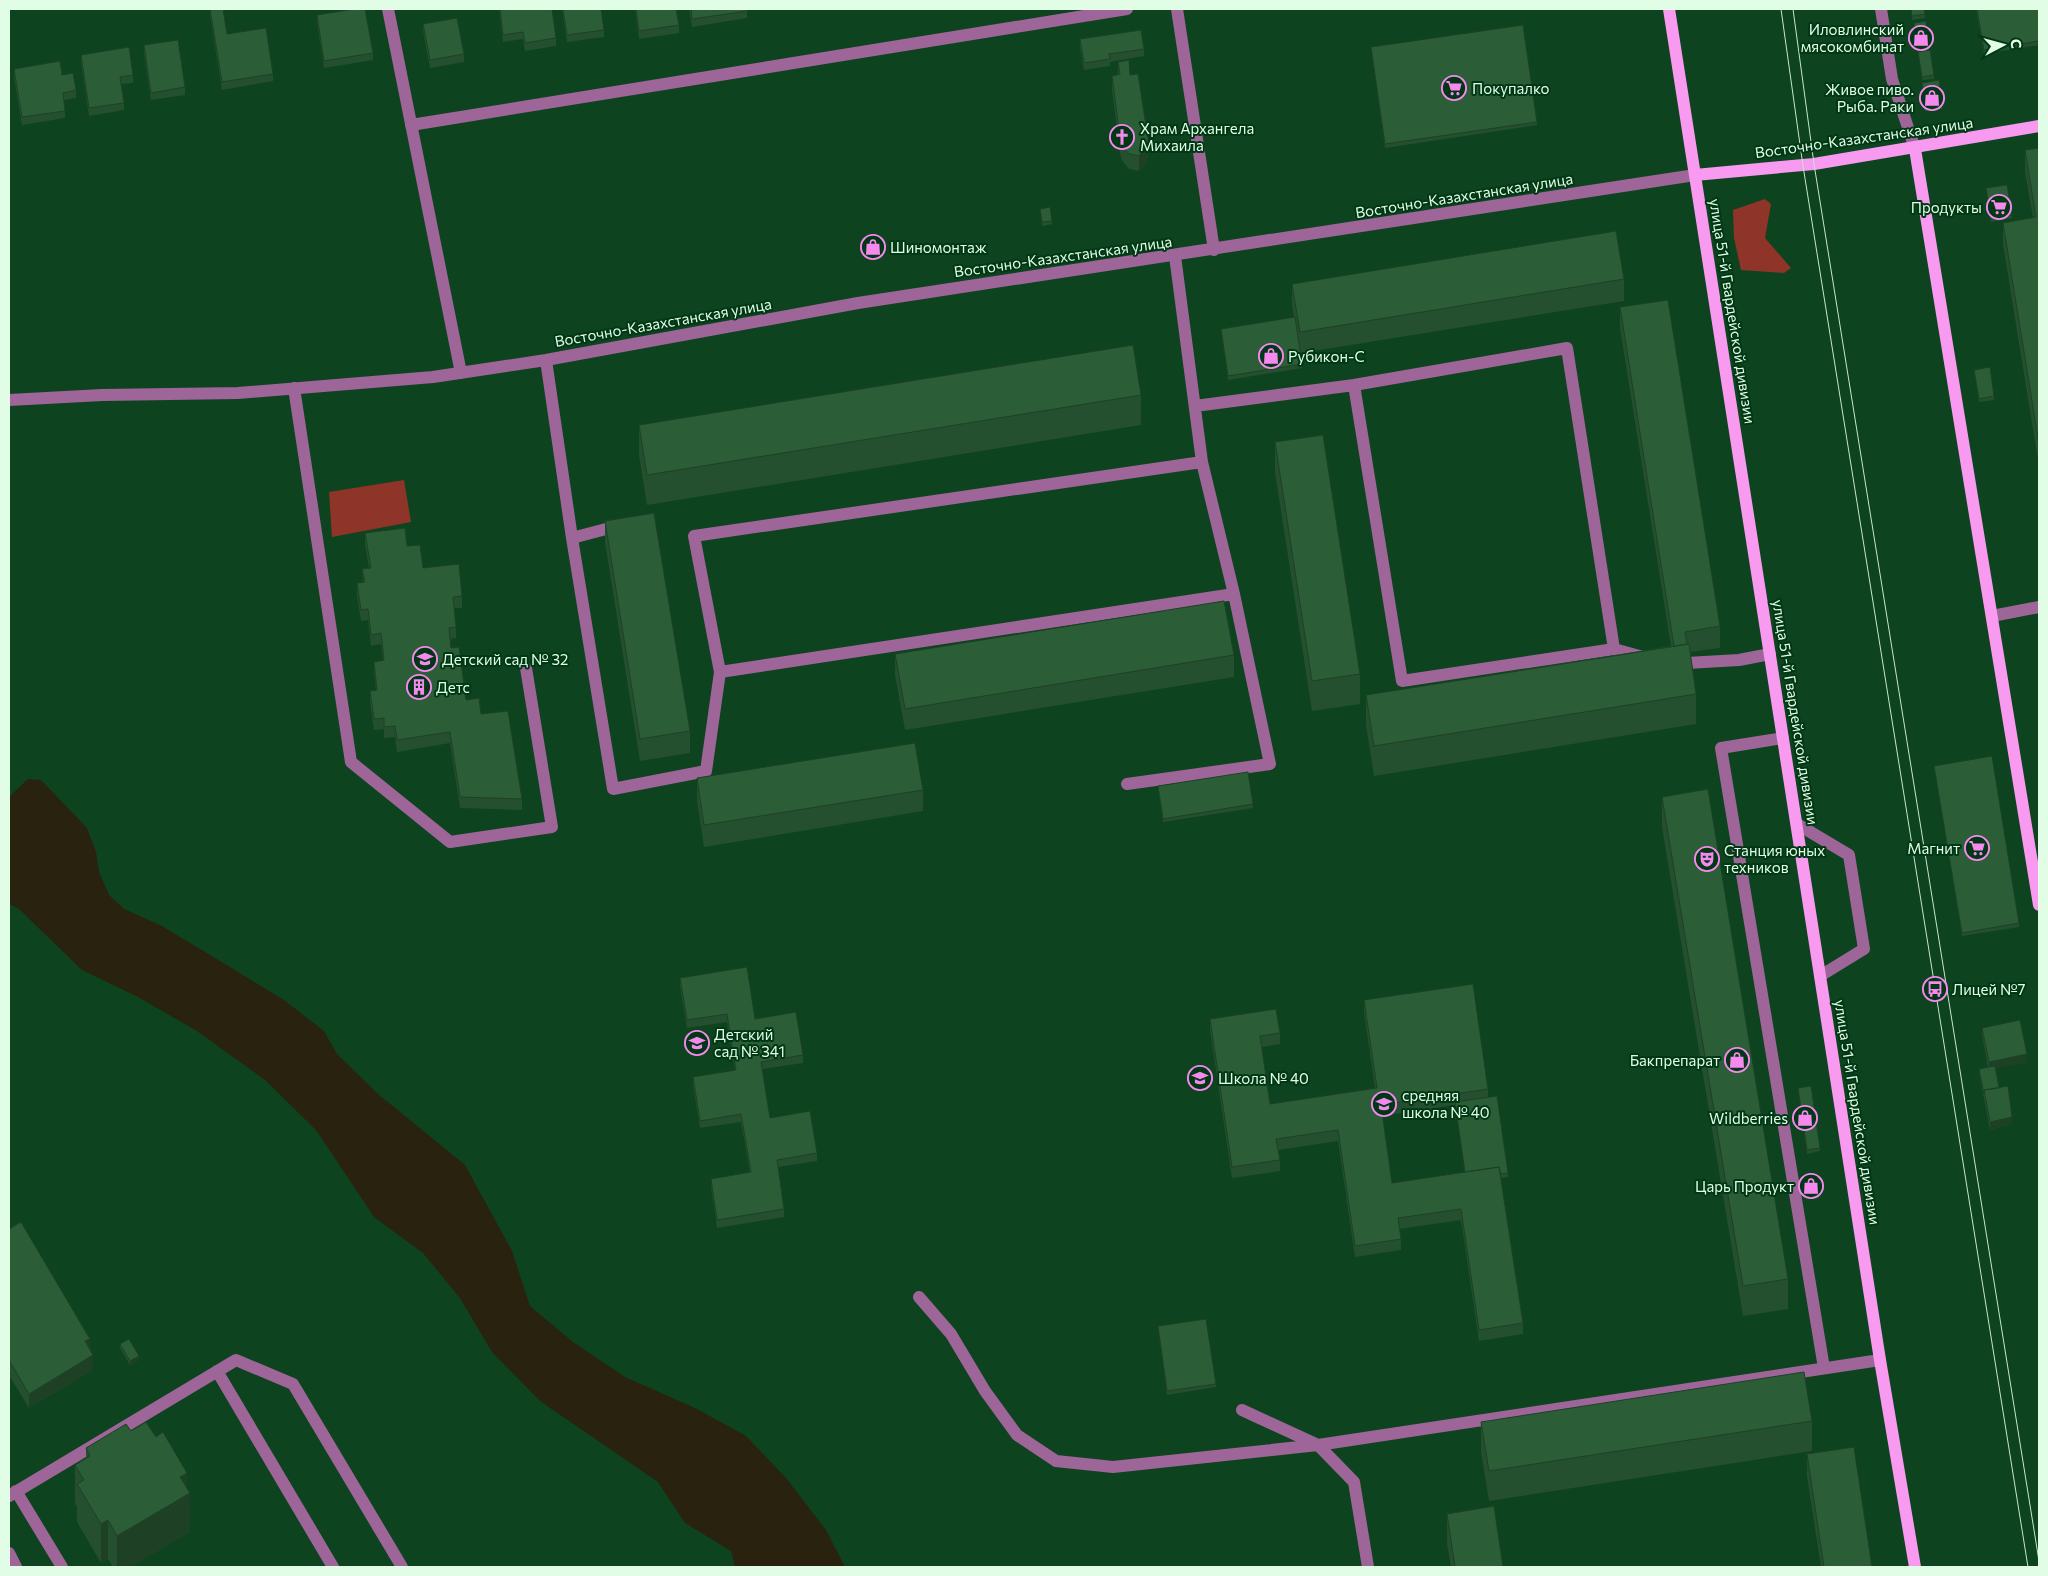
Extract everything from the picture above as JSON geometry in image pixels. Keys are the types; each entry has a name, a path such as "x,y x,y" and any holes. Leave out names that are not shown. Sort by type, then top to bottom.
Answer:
{"main road":[{"name":"улица 51-й Гвардейской дивизии","path":"1669,9 1880,1360 1915,1567"},
{"name":"Восточно-Казахстанская улица","path":"1695,175 1803,166 1915,149 2039,126"},
{"path":"1915,149 2039,904"}],"street":[{"path":"388,9 461,373"},
{"path":"411,125 1127,9"},
{"path":"1177,9 1214,250"},
{"path":"1881,9 1892,79 1915,149"},
{"name":"Восточно-Казахстанская улица","path":"9,400 102,395 238,393 461,373 546,360 858,303 1695,175"},
{"path":"1127,784 1270,764 1234,594 1202,462 1175,256"},
{"path":"1195,406 1354,385 1568,348 1614,650"},
{"path":"546,360 572,538 613,789 706,771 720,672 694,536 1202,462"},
{"path":"1354,385 1402,681 1614,650 1657,661"},
{"path":"294,388 351,762 450,842 552,827 526,668"},
{"path":"572,538 634,521"},
{"path":"720,672 1234,594"},
{"path":"1992,616 2039,607"},
{"path":"1687,663 1739,660 1770,654"},
{"path":"1783,738 1721,748 1824,1368"},
{"path":"1796,824 1850,854 1864,949 1820,976"},
{"path":"919,1297 951,1334 985,1391 1017,1436 1056,1461 1114,1466 1318,1445 1880,1360"},
{"path":"62,1567 12,1493 236,1360 293,1384 402,1567"},
{"path":"217,1371 333,1567"},
{"path":"1242,1410 1318,1445 1354,1482 1368,1567"},
{"path":"9,1553 16,1567"}],"shaded area":[{"path":"1765,199 1771,204 1765,238 1791,268 1784,273 1741,270 1734,238 1733,210"},
{"path":"404,480 411,522 332,537 329,492"},
{"path":"28,779 41,780 87,828 96,852 99,872 109,895 124,909 160,925 284,1000 324,1031 337,1054 378,1094 465,1165 512,1251 530,1306 573,1342 625,1377 695,1408 746,1436 786,1478 826,1530 845,1567 735,1567 731,1551 685,1523 658,1482 540,1401 492,1352 460,1298 423,1253 374,1217 316,1130 265,1080 197,1031 138,997 82,970 19,909 9,904 9,797"}],"building":[{"path":"210,9 223,9 227,34 266,28 273,74 222,82"},
{"path":"365,9 373,53 324,61 317,15"},
{"path":"500,9 552,9 556,38 525,43 523,32 503,35"},
{"path":"563,9 601,9 604,30 567,35"},
{"path":"636,9 676,9 679,25 639,31"},
{"path":"691,9 747,9 747,11 692,19"},
{"path":"1911,9 1924,9 1925,14 1912,16"},
{"path":"1977,9 2039,9 2039,41 1984,50"},
{"path":"457,18 464,54 430,60 423,24"},
{"name":"Иловлинский мясокомбинат","path":"1926,21 1929,45 1917,47 1914,23"},
{"name":"Покупалко","path":"1523,25 1537,122 1385,144 1371,47"},
{"path":"1141,30 1144,49 1109,54 1110,59 1084,63 1080,39"},
{"path":"178,40 185,87 151,93 144,45"},
{"path":"129,47 133,75 120,77 124,103 89,108 81,55"},
{"path":"1930,50 1934,75 1922,77 1918,52"},
{"path":"1129,60 1130,75 1138,74 1148,139 1147,147 1139,156 1129,154 1121,145 1112,76 1120,74 1118,62"},
{"path":"60,61 62,75 73,73 76,90 63,93 65,111 22,117 14,69"},
{"name":"Живое пиво. Рыба. Раки","path":"1939,80 1942,105 1925,107 1922,83"},
{"path":"2039,148 2039,444 2003,223 2036,217 2025,150"},
{"name":"Продукты","path":"2007,185 2012,215 1991,218 1986,188"},
{"path":"1050,207 1052,221 1042,222 1040,209"},
{"path":"1616,231 1624,279 1300,332 1292,284"},
{"path":"1668,300 1720,626 1685,632 1687,644 1674,646 1620,307"},
{"path":"1295,317 1302,364 1228,376 1221,329"},
{"path":"1133,345 1141,395 647,475 639,425"},
{"path":"1990,367 1994,396 1979,399 1974,370"},
{"path":"1323,435 1360,674 1312,681 1275,442"},
{"path":"654,513 690,731 640,739 605,521"},
{"name":"Детс","path":"405,528 407,546 420,545 423,568 459,564 462,596 453,597 456,627 449,628 451,648 459,647 466,700 479,698 481,714 508,711 522,799 460,797 450,732 397,740 395,726 384,727 384,718 374,719 370,691 377,690 374,662 384,660 381,633 371,635 368,609 361,610 357,583 365,582 362,569 371,568 365,533"},
{"path":"1224,601 1234,655 905,709 895,654"},
{"path":"1689,644 1696,694 1374,746 1366,695"},
{"path":"915,743 923,790 704,825 697,778"},
{"name":"Магнит","path":"1992,756 2019,923 1962,933 1934,766"},
{"path":"1248,772 1253,804 1163,819 1158,786"},
{"path":"1708,789 1788,1279 1743,1286 1662,797"},
{"path":"747,967 755,1019 796,1012 803,1055 761,1062 770,1118 810,1111 817,1153 777,1160 784,1209 717,1220 711,1179 751,1172 741,1114 700,1121 693,1077 736,1070 727,1014 687,1020 680,978"},
{"name":"средняя школа № 40","path":"1473,984 1488,1089 1381,1105 1392,1183 1499,1167 1523,1323 1479,1330 1461,1209 1398,1218 1401,1239 1355,1246 1338,1130 1276,1139 1280,1160 1232,1167 1210,1019 1276,1009 1280,1033 1260,1036 1270,1104 1377,1088 1364,1000"},
{"path":"2020,1020 2027,1054 1989,1062 1982,1028"},
{"path":"1995,1066 1999,1088 1984,1090 1984,1094 1979,1069"},
{"path":"1811,1086 1820,1148 1807,1150 1798,1088"},
{"path":"2008,1086 2012,1117 1990,1122 1984,1090"},
{"path":"1497,1096 1508,1173 1501,1174 1499,1167 1465,1172 1455,1102"},
{"path":"21,1222 90,1339 85,1341 93,1355 29,1394 9,1360 9,1229"},
{"path":"1206,1319 1216,1384 1167,1391 1158,1326"},
{"path":"129,1339 139,1356 130,1361 120,1344"},
{"path":"1804,1372 1812,1421 1489,1471 1481,1422"},
{"path":"146,1422 156,1437 163,1432 187,1473 180,1477 190,1493 117,1536 108,1520 101,1524 77,1484 84,1480 75,1465 90,1456 86,1448 126,1424 131,1431"},
{"path":"1854,1447 1872,1567 1824,1567 1807,1454"},
{"path":"1494,1506 1503,1567 1455,1567 1447,1514"}],"tram line":[{"path":"1781,9 1803,166 2028,1567"},
{"path":"1793,9 1814,164 2039,1561"}],"place":[{"name":"Иловлинский мясокомбинат","path":"1921,38"},
{"name":"Покупалко","path":"1454,88"},
{"name":"Живое пиво. Рыба. Раки","path":"1932,98"},
{"name":"Храм Архангела Михаила","path":"1122,137"},
{"name":"Продукты","path":"1999,207"},
{"name":"Шиномонтаж","path":"873,247"},
{"name":"Рубикон-С","path":"1271,356"},
{"name":"Детский сад № 32","path":"425,659"},
{"name":"Детс","path":"419,687"},
{"name":"Магнит","path":"1977,848"},
{"name":"Станция юных техников","path":"1707,859"},
{"name":"Лицей №7","path":"1935,989"},
{"name":"Детский сад № 341","path":"697,1043"},
{"name":"Бакпрепарат","path":"1737,1060"},
{"name":"Школа № 40","path":"1200,1078"},
{"name":"средняя школа № 40","path":"1384,1104"},
{"name":"Wildberries","path":"1805,1118"},
{"name":"Царь Продукт","path":"1811,1186"}]}
